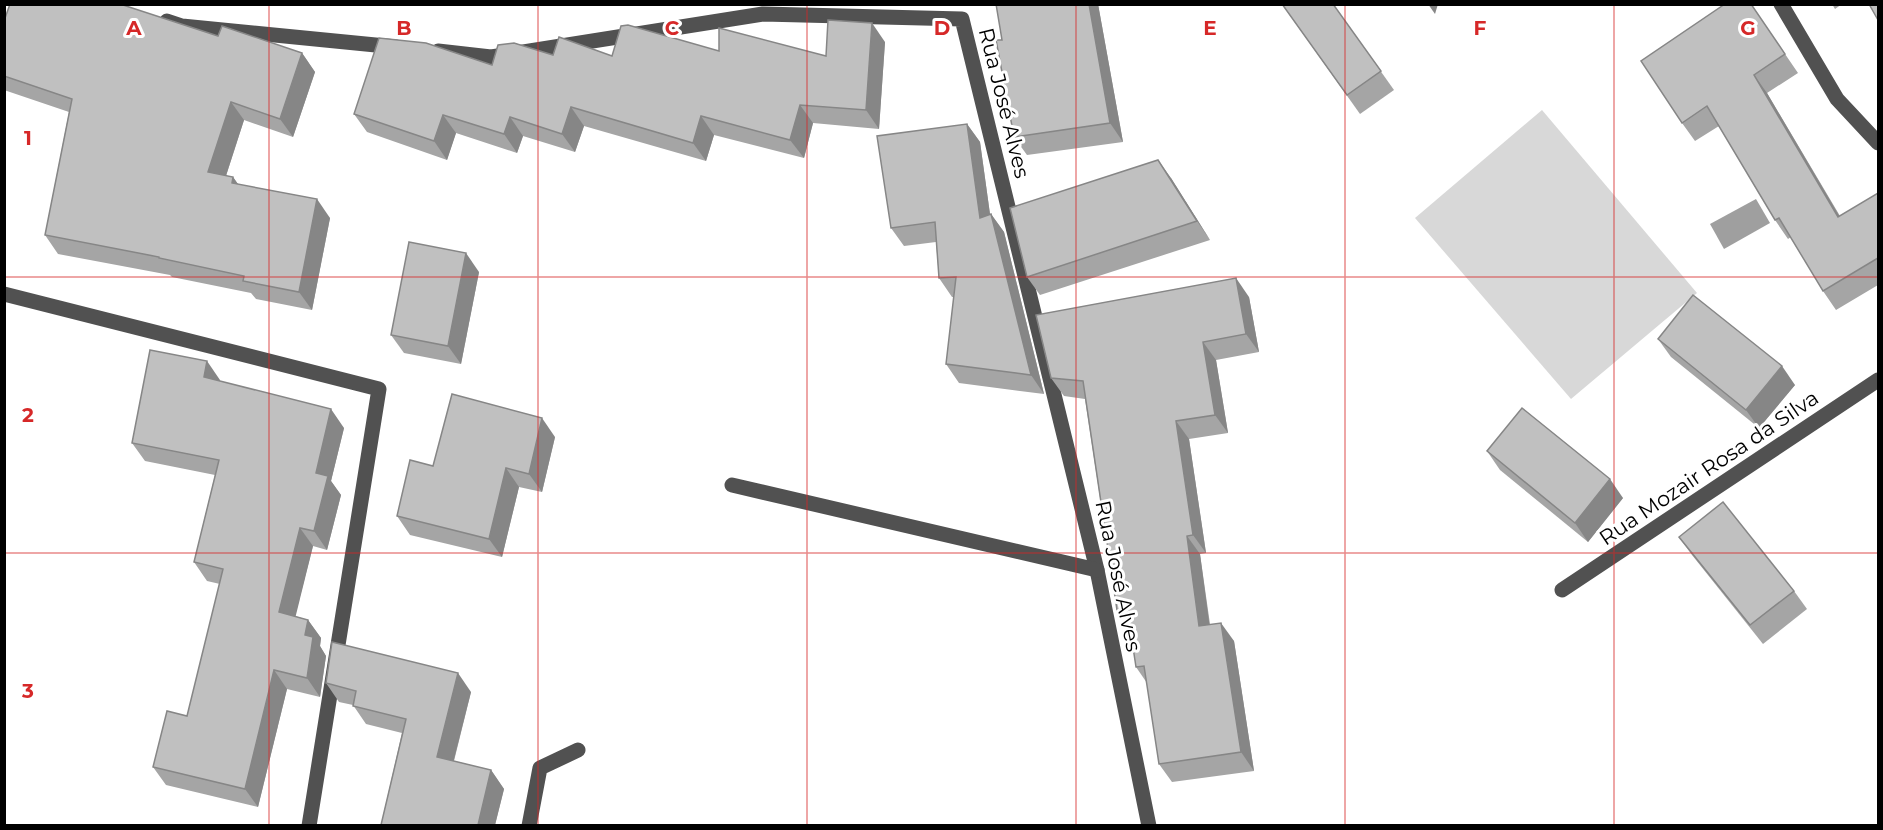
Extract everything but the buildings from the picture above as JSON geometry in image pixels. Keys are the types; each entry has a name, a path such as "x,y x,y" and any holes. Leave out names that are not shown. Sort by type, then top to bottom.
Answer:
{"street":[{"path":"1780,4 1837,99 1878,143"},
{"name":"Rua José Alves","path":"151,16 182,26 491,57 763,14 962,12 1097,570 1149,825"},
{"path":"4,294 378,389 309,825"},
{"name":"Rua Mozair Rosa da Silva","path":"1562,591 1878,380"},
{"path":"732,485 1097,570"},
{"path":"529,825 540,768 578,750"}],"shaded area":[{"path":"1542,110 1697,293 1571,399 1415,218"},
{"path":"1756,199 1770,223 1724,249 1710,224"}]}
